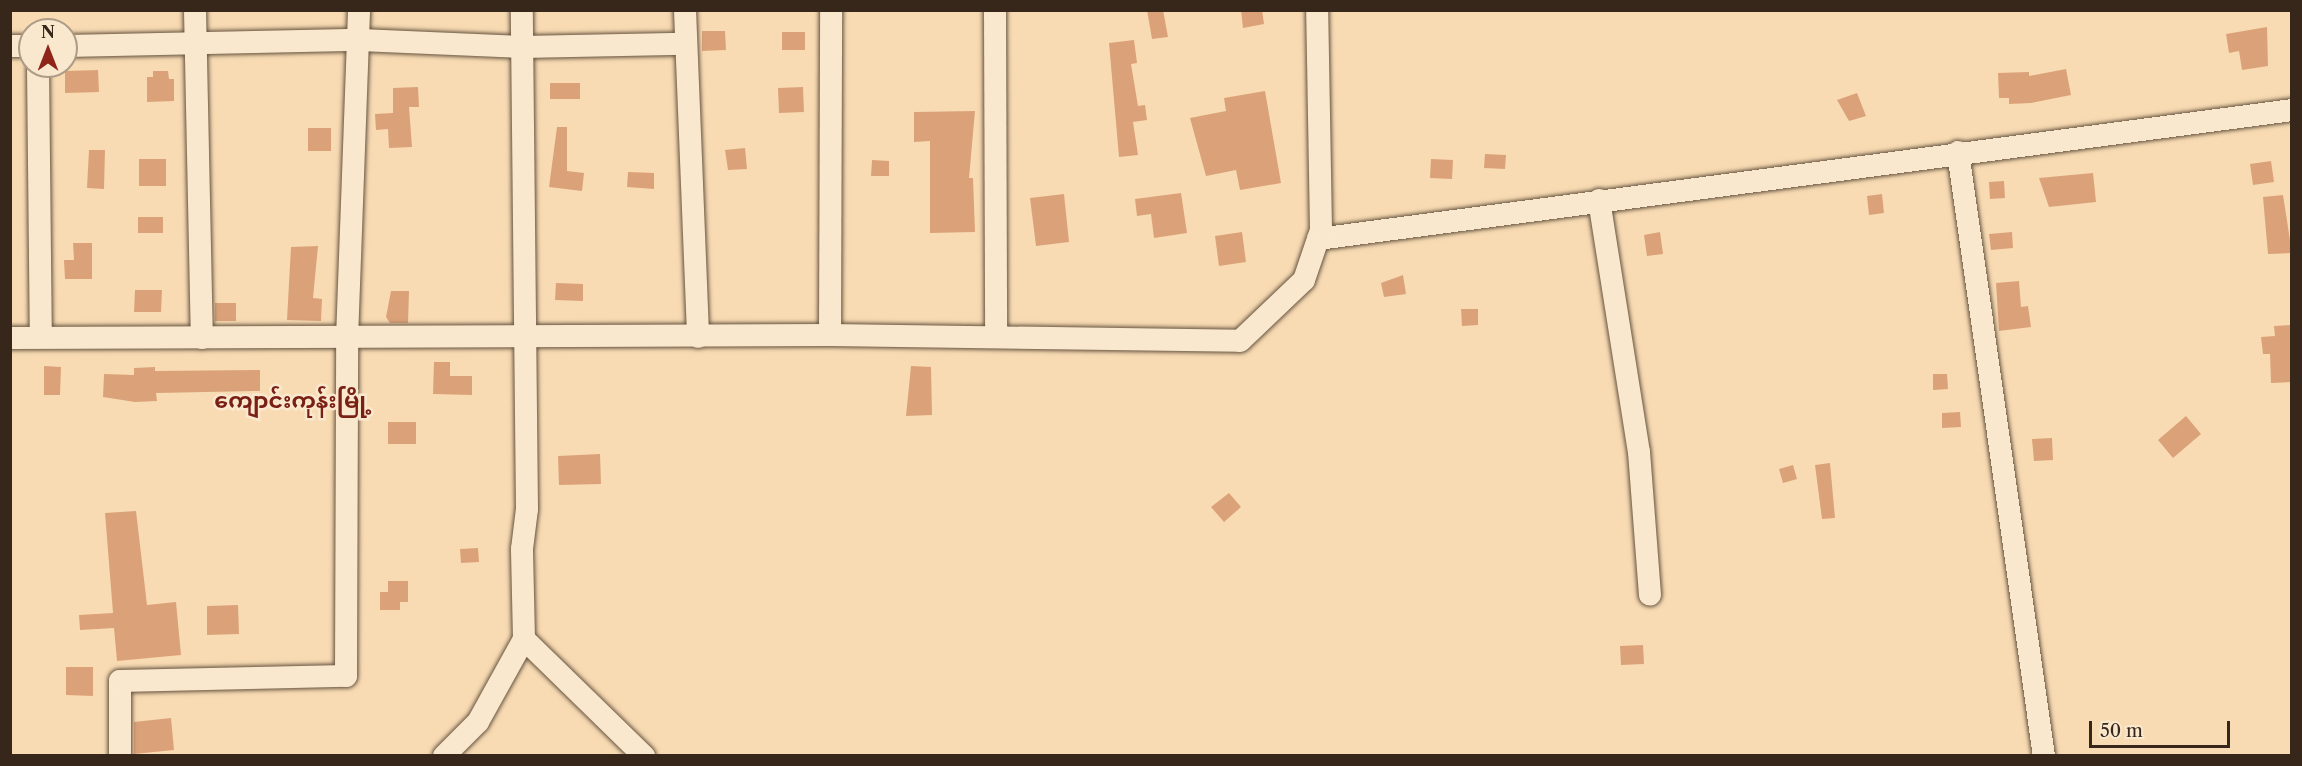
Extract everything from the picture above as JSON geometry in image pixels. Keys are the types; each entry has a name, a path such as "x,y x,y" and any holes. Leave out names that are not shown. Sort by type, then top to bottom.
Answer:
{"street":[{"path":"195,10 202,338"},
{"path":"120,756 120,681 346,676 347,339 360,40 358,10"},
{"path":"444,756 478,722 524,639 522,10"},
{"path":"685,10 698,337"},
{"path":"830,335 831,10"},
{"path":"994,10 996,338"},
{"path":"10,338 347,339 830,335 1240,341 1304,280 1318,239 1317,10"},
{"path":"78,46 360,40 522,47 685,44"},
{"path":"38,78 41,337"},
{"path":"1318,239 1958,152 2292,111"},
{"path":"1958,152 2044,756"},
{"path":"1599,201 1639,452 1650,594"},
{"path":"524,639 644,756"}],"building":[{"path":"1147,10 1163,10 1168,37 1152,39"},
{"path":"1241,10 1262,10 1264,24 1243,28"},
{"path":"2267,27 2268,66 2242,70 2239,51 2229,53 2226,34"},
{"path":"702,31 725,31 726,50 702,51"},
{"path":"782,32 805,32 805,50 782,50"},
{"path":"1134,40 1137,63 1131,64 1138,106 1145,105 1147,120 1133,122 1138,155 1119,157 1109,43"},
{"path":"2066,69 2071,95 2031,103 2009,104 2009,98 1999,98 1998,73 2029,72 2029,76"},
{"path":"98,70 99,92 65,93 65,78 78,78 78,71"},
{"path":"153,71 168,71 169,79 174,79 174,101 147,102 147,77 153,77"},
{"path":"550,83 580,83 580,99 550,99"},
{"path":"418,87 419,107 409,107 412,147 389,148 388,129 376,130 375,114 393,113 393,88"},
{"path":"803,87 804,112 779,113 778,88"},
{"path":"1265,91 1281,183 1240,190 1236,170 1206,176 1190,118 1226,111 1224,98"},
{"path":"1857,93 1866,116 1849,121 1837,100"},
{"path":"975,111 969,178 973,178 975,232 930,233 930,141 914,142 914,112"},
{"path":"557,127 567,127 567,171 584,173 582,191 549,187"},
{"path":"308,128 331,128 331,151 308,151"},
{"path":"745,148 747,169 728,170 725,150"},
{"path":"89,150 105,150 104,189 87,188"},
{"path":"1485,154 1506,155 1505,169 1484,168"},
{"path":"139,159 166,159 166,186 139,186"},
{"path":"1431,159 1453,160 1452,179 1430,178"},
{"path":"872,160 889,161 889,176 871,176"},
{"path":"2271,161 2274,182 2253,185 2250,164"},
{"path":"628,172 654,173 654,189 627,187"},
{"path":"2093,173 2096,202 2049,207 2039,178"},
{"path":"2004,181 2005,198 1990,199 1989,182"},
{"path":"1181,193 1187,233 1154,238 1151,214 1137,216 1135,199"},
{"path":"1064,194 1069,242 1036,246 1030,198"},
{"path":"1882,194 1884,213 1869,215 1867,196"},
{"path":"2283,195 2292,253 2268,254 2263,197"},
{"path":"138,217 163,217 163,233 138,233"},
{"path":"1242,232 1246,262 1219,266 1215,236"},
{"path":"1660,232 1663,254 1647,256 1644,235"},
{"path":"2012,232 2013,248 1991,250 1989,234"},
{"path":"73,243 92,243 92,279 65,279 64,260 74,260"},
{"path":"318,246 313,298 322,299 321,321 287,320 291,247"},
{"path":"1403,275 1406,294 1384,297 1381,283"},
{"path":"2019,281 2021,307 2028,306 2031,327 1999,331 1996,283"},
{"path":"556,283 583,284 583,301 555,300"},
{"path":"135,290 162,290 161,312 134,312"},
{"path":"391,291 409,291 408,323 390,323 386,317"},
{"path":"215,303 236,303 236,321 215,321"},
{"path":"1461,309 1478,309 1478,325 1462,326"},
{"path":"2292,325 2292,382 2271,383 2270,354 2263,354 2261,337 2275,336 2274,326"},
{"path":"434,362 450,362 450,376 472,376 472,395 433,394"},
{"path":"44,366 61,367 60,395 44,395"},
{"path":"911,366 931,367 932,415 906,416"},
{"path":"155,367 155,371 260,370 260,391 156,393 157,401 135,402 103,397 104,374 134,375 134,368"},
{"path":"1933,374 1947,374 1948,389 1933,390"},
{"path":"1960,412 1961,427 1942,428 1942,413"},
{"path":"2186,416 2201,434 2173,458 2158,440"},
{"path":"388,422 416,422 416,444 388,444"},
{"path":"2052,438 2053,460 2034,461 2032,439"},
{"path":"600,454 601,484 559,485 558,456"},
{"path":"1830,463 1835,518 1822,519 1815,465"},
{"path":"1793,465 1797,479 1783,483 1779,469"},
{"path":"1229,493 1241,507 1224,522 1211,507"},
{"path":"136,511 147,605 176,602 181,655 117,661 114,628 80,630 79,615 113,613 105,513"},
{"path":"478,548 479,562 461,563 460,549"},
{"path":"388,581 408,581 408,602 400,602 400,610 380,610 380,592 388,592"},
{"path":"238,605 239,634 207,635 207,606"},
{"path":"1643,645 1644,664 1621,665 1620,646"},
{"path":"66,667 93,667 93,696 66,695"},
{"path":"171,718 174,750 134,754 134,722"}],"district":[{"name":"ကျောင်းကုန်းမြို့","path":"293,401"}]}
